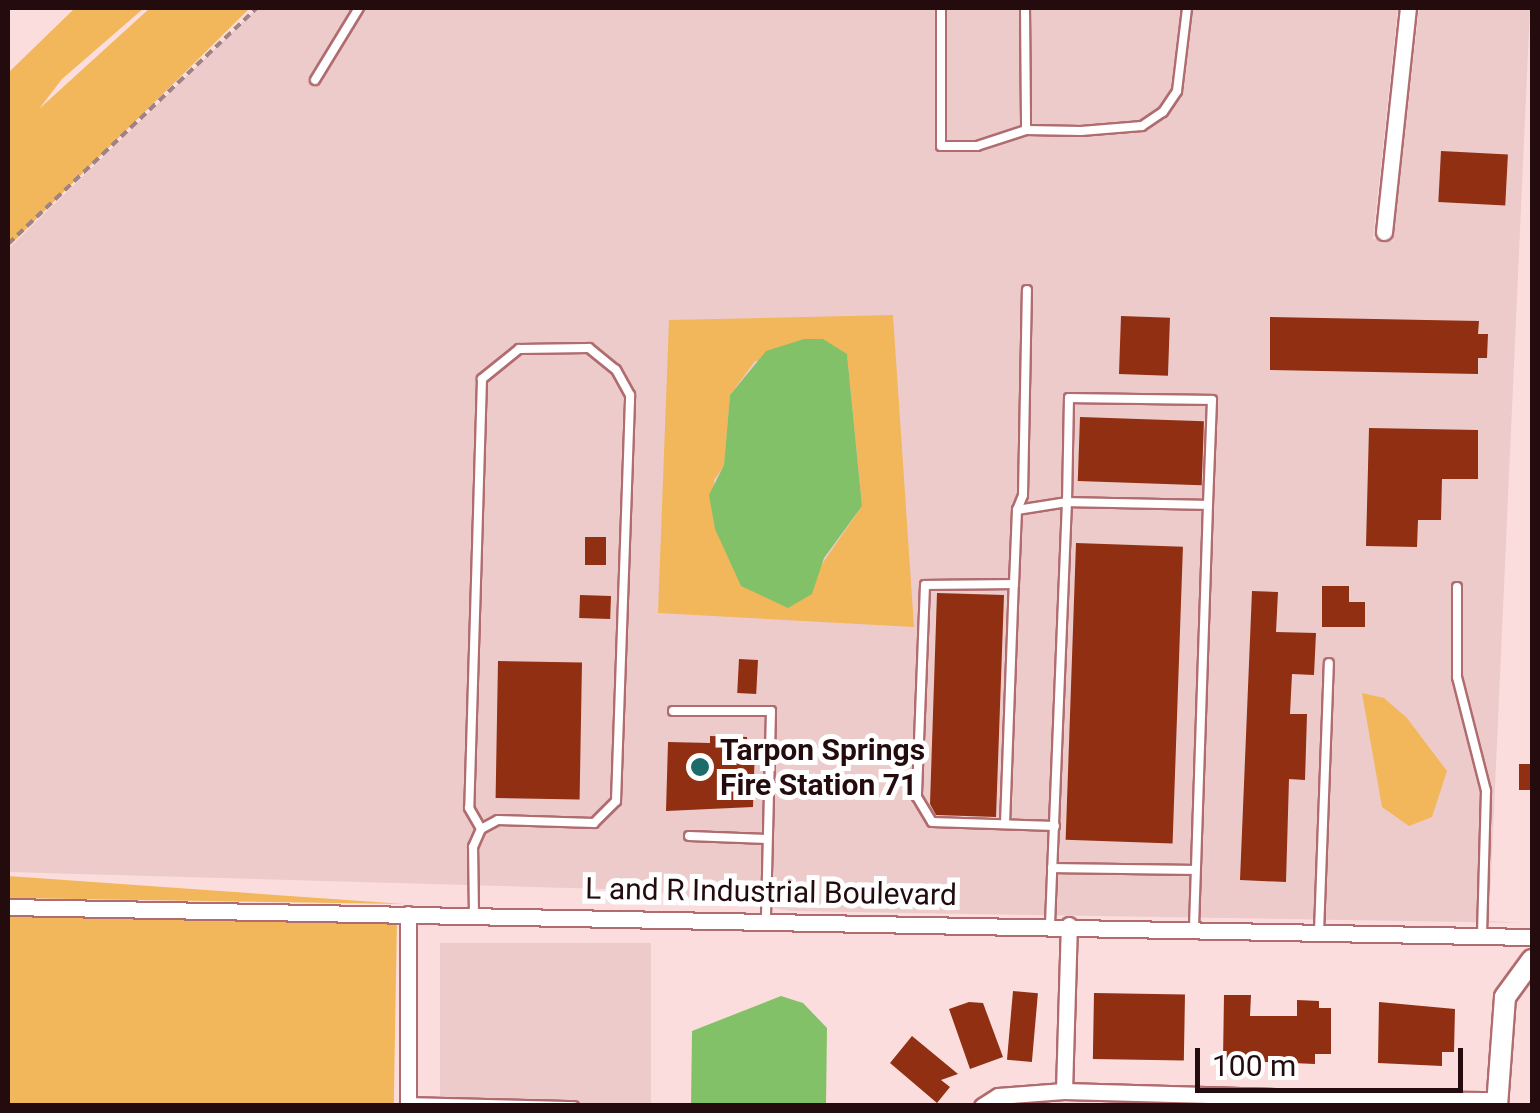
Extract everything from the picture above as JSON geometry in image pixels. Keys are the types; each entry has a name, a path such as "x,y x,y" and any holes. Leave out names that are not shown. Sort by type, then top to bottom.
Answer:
{"street":[{"path":"1384,232 1408,8"},
{"name":"L and R Industrial Boulevard","path":"8,907 1050,924 1532,937"},
{"path":"408,914 408,1104"},
{"path":"1064,1091 1069,925"},
{"path":"982,1106 998,1096 1064,1091 1346,1102 1497,1103 1504,997 1532,960"}],"lane":[{"path":"315,80 359,8"},
{"path":"941,8 942,146 978,146 1026,130 1142,126 1163,112 1176,91 1188,8"},
{"path":"1026,8 1026,130"},
{"path":"1005,824 1017,510 1023,496 1027,290"},
{"path":"474,915 474,847 480,829 498,820 594,823 616,801 630,395 616,370 589,348 519,349 482,379 469,808 480,829"},
{"path":"1050,924 1069,398 1212,400 1194,929"},
{"path":"1017,510 1067,502 1208,505"},
{"path":"1014,584 925,585 917,797 932,822 1055,826"},
{"path":"1458,586 1457,677 1486,791 1482,936"},
{"path":"1319,932 1329,663"},
{"path":"674,712 771,711 766,920"},
{"path":"689,836 768,839"},
{"path":"1052,868 1194,870"},
{"path":"408,1104 574,1106"}],"path":[{"path":"8,244 258,8"}],"shaded area":[{"path":"75,8 144,8 62,79 39,109 150,8 250,8 8,247 8,73"},
{"path":"257,8 1398,8 1373,239 1393,241 1419,8 1530,8 1489,921 1527,923 792,911 640,890 8,872 8,249"},
{"path":"893,315 914,627 658,613 669,320","holes":["847,354 862,506 818,570 741,586 719,529 714,480 724,466 730,395 755,361"]},
{"path":"804,339 823,339 847,354 862,506 824,558 812,594 788,608 741,586 715,529 709,495 724,465 730,395 766,351"},
{"path":"1362,693 1384,698 1407,718 1447,771 1432,817 1409,826 1382,807"},
{"path":"8,876 404,904 8,898"},
{"path":"8,916 397,923 394,1106 8,1105"},
{"path":"440,943 651,943 651,1105 440,1105"},
{"path":"781,996 803,1003 827,1028 826,1105 691,1105 692,1031"}],"building":[{"path":"1441,151 1508,155 1505,205 1438,202"},
{"path":"1121,316 1170,318 1168,376 1119,374"},
{"path":"1270,317 1479,321 1478,334 1488,334 1487,358 1478,358 1478,374 1270,370"},
{"path":"1080,417 1204,421 1202,485 1078,481"},
{"path":"1369,428 1478,430 1478,479 1442,479 1441,520 1418,520 1417,547 1366,546"},
{"path":"585,537 606,537 606,565 585,565"},
{"path":"1076,543 1183,547 1173,844 1066,840"},
{"path":"1322,586 1349,586 1349,602 1365,602 1365,627 1322,627"},
{"path":"1252,591 1278,592 1276,632 1316,633 1314,675 1292,674 1290,714 1307,714 1305,780 1289,779 1286,882 1240,880"},
{"path":"937,593 1004,595 996,817 936,815 930,804"},
{"path":"580,595 611,596 610,619 579,618"},
{"path":"739,659 758,660 756,694 737,693"},
{"path":"498,661 582,662 580,799 496,798"},
{"path":"710,736 747,737 747,746 755,746 753,807 666,811 668,742 710,743"},
{"path":"1519,764 1532,764 1532,790 1519,790"},
{"path":"1013,991 1038,993 1032,1062 1007,1060"},
{"path":"1094,993 1185,995 1184,1061 1093,1059"},
{"path":"1224,995 1251,995 1250,1016 1297,1016 1297,1000 1319,1001 1319,1008 1331,1008 1331,1054 1315,1054 1315,1064 1223,1060"},
{"path":"969,1002 983,1003 1003,1057 970,1069 949,1009"},
{"path":"1379,1002 1455,1009 1454,1052 1442,1052 1442,1066 1378,1063"},
{"path":"912,1036 958,1074 941,1080 950,1087 937,1103 890,1063"}],"place":[{"name":"Tarpon Springs Fire Station 71","path":"700,767"}]}
